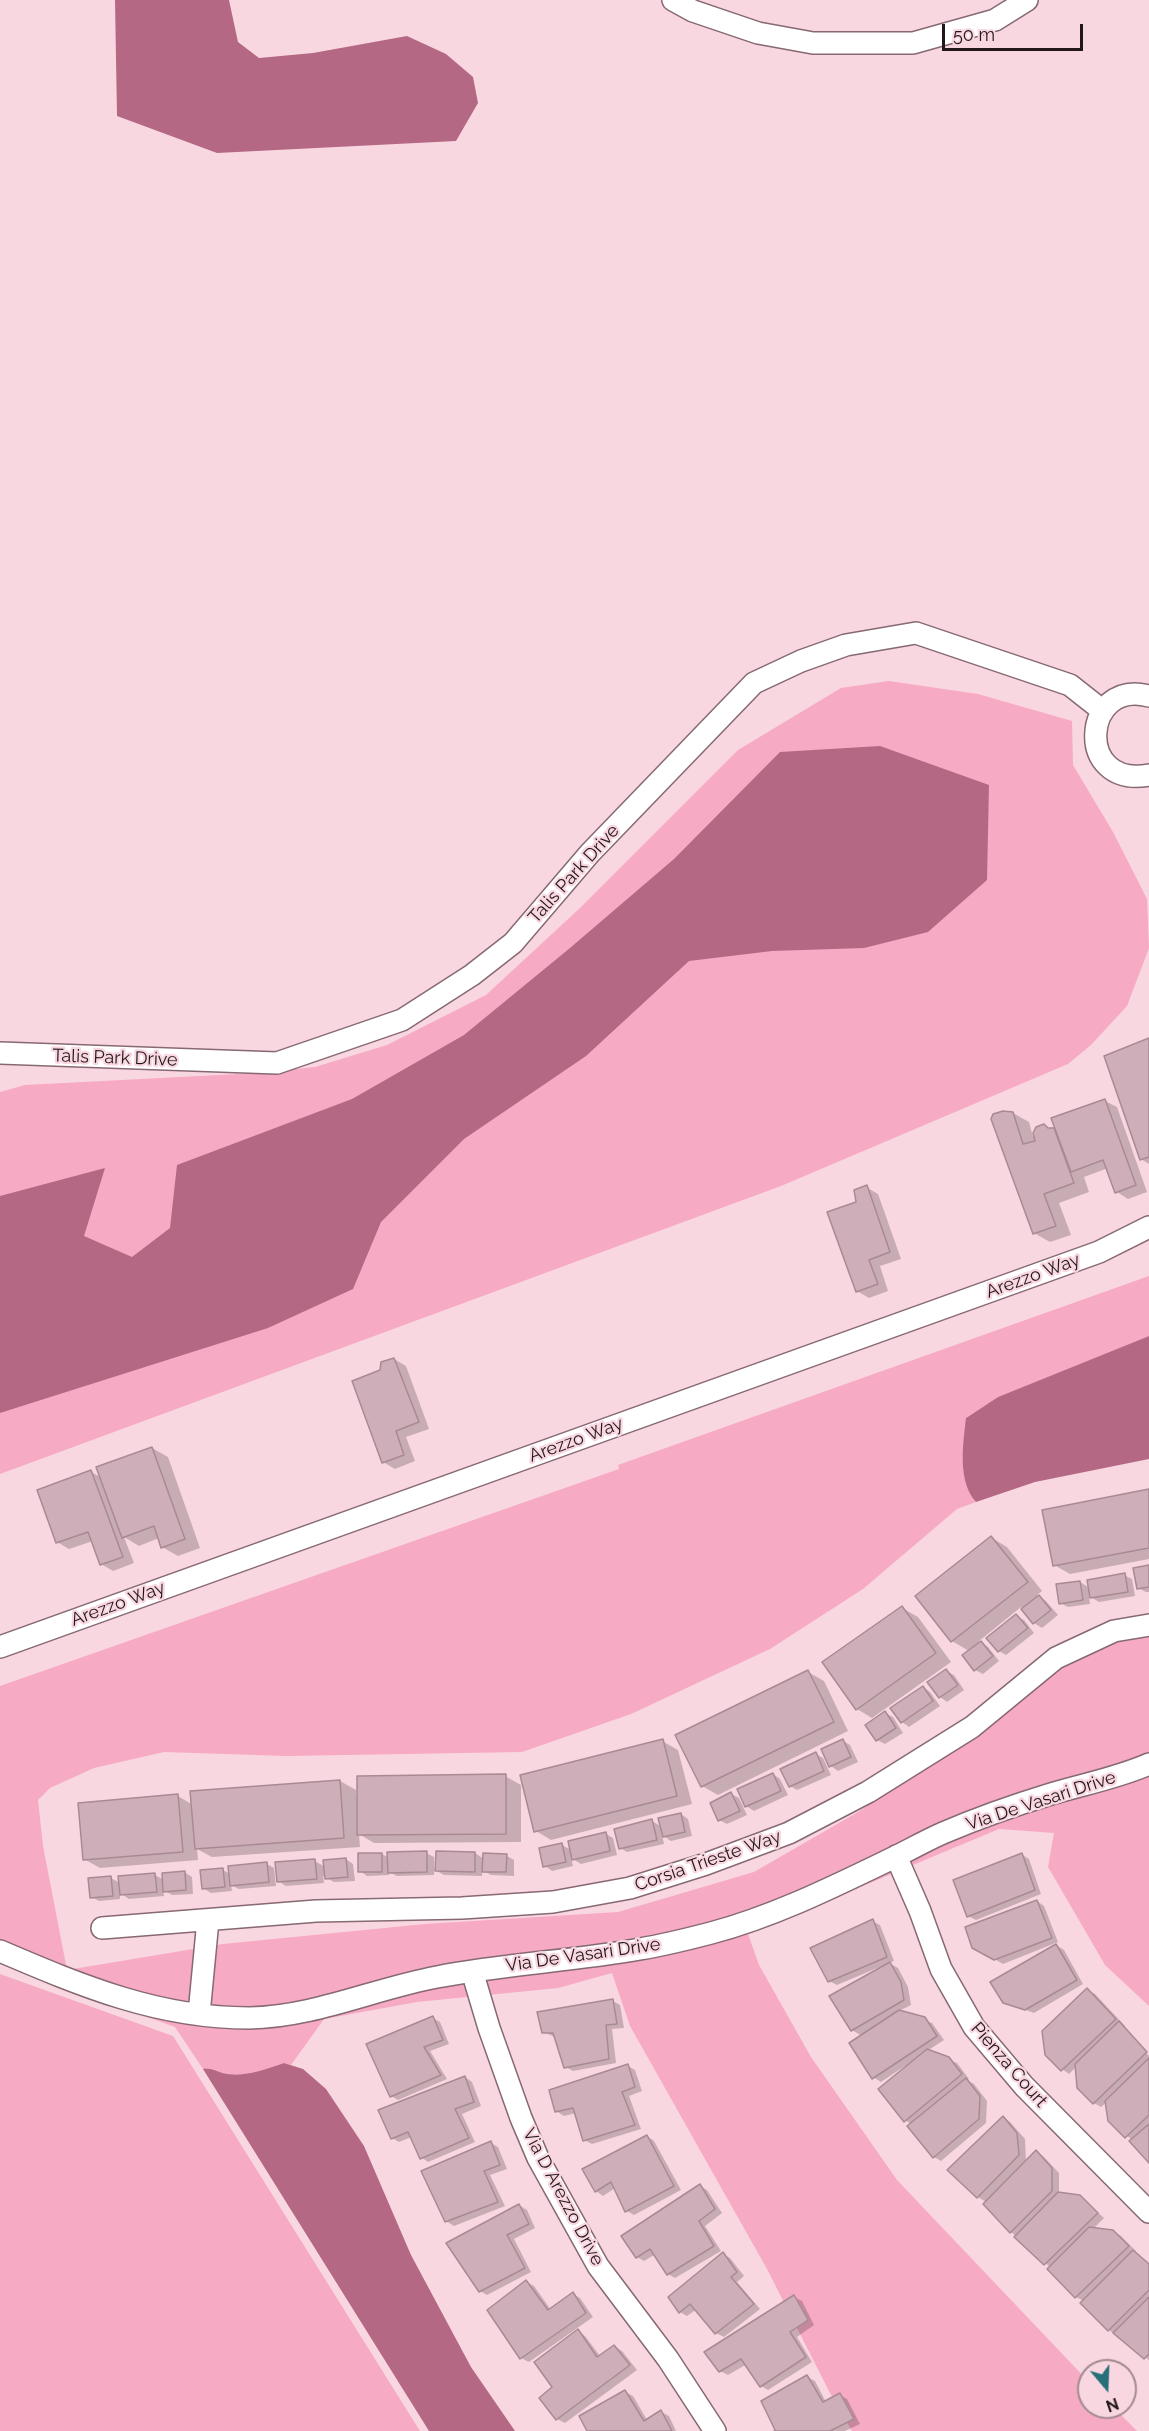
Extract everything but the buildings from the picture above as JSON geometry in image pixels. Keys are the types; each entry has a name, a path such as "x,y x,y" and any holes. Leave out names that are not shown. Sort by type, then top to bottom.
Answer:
{"street":[{"path":"673,0 693,11 759,33 813,44 913,43 995,20 1027,0"},
{"name":"Talis Park Drive","path":"0,1053 277,1063 402,1020 472,975 513,943 590,853 754,683 801,661 846,645 916,633 1070,685 1103,711"},
{"path":"1149,696 1134,694 1122,696 1111,702 1096,722 1094,735 1096,748 1102,760 1112,770 1137,777 1149,775"},
{"name":"Arezzo Way","path":"0,1647 1100,1252 1149,1227"},
{"name":"Corsia Trieste Way","path":"102,1928 316,1911 462,1908 553,1902 630,1888 695,1868 789,1833 868,1792 972,1727 1056,1658 1114,1631 1149,1625"},
{"name":"Via De Vasari Drive","path":"0,1951 92,1990 160,2009 248,2018 282,2016 323,2008 402,1984 472,1971 641,1949 713,1932 813,1895 941,1834 976,1820 1149,1764"},
{"name":"Pienza Court","path":"896,1856 920,1911 941,1969 974,2027 1024,2086 1149,2212"},
{"path":"199,2014 208,1920"},
{"name":"Via D Arezzo Drive","path":"472,1971 489,2028 521,2118 543,2168 598,2266 674,2367 715,2431"}],"shaded area":[{"path":"115,0 229,0 238,42 259,58 313,53 407,36 446,54 473,77 478,103 456,141 217,153 117,116"},
{"path":"889,681 978,694 1072,721 1073,765 1113,832 1147,899 1149,948 1127,1006 1091,1045 1068,1064 781,1186 0,1474 0,1092 25,1085 258,1073 315,1067 387,1045 486,995 580,908 738,750 841,688"},
{"path":"880,746 989,785 987,880 928,932 864,948 772,951 689,961 586,1056 464,1139 381,1222 353,1289 268,1328 0,1413 0,1196 105,1168 84,1236 132,1257 170,1228 177,1165 352,1099 464,1035 674,859 780,752"},
{"path":"1149,1276 1149,1336 998,1397 967,1417 963,1450 964,1473 966,1484 976,1502 957,1509 863,1589 770,1649 631,1714 522,1752 287,1756 164,1752 94,1768 50,1788 38,1800 43,1846 67,1970 223,1944 425,1924 618,1912 754,1872 858,1812 990,1726 1063,1665 1110,1641 1149,1637 1149,2006 1105,1965 1048,1867 1054,1833 999,1829 748,1934 759,1965 811,2057 897,2180 1077,2369 1077,2419 1125,2419 1137,2431 852,2431 830,2393 767,2269 630,2026 612,1973 558,1988 417,2002 324,2019 291,2065 284,2063 254,2074 224,2074 208,2068 203,2069 175,2027 0,1964 0,1686 619,1469 618,1465"},
{"path":"1149,1336 1149,1459 1035,1482 976,1502 966,1484 964,1473 963,1450 966,1418 998,1397"},
{"path":"0,1974 173,2036 420,2431 0,2431"},
{"path":"284,2063 303,2069 326,2089 364,2146 411,2255 471,2367 515,2431 429,2431 203,2069 227,2074 242,2074"}]}
